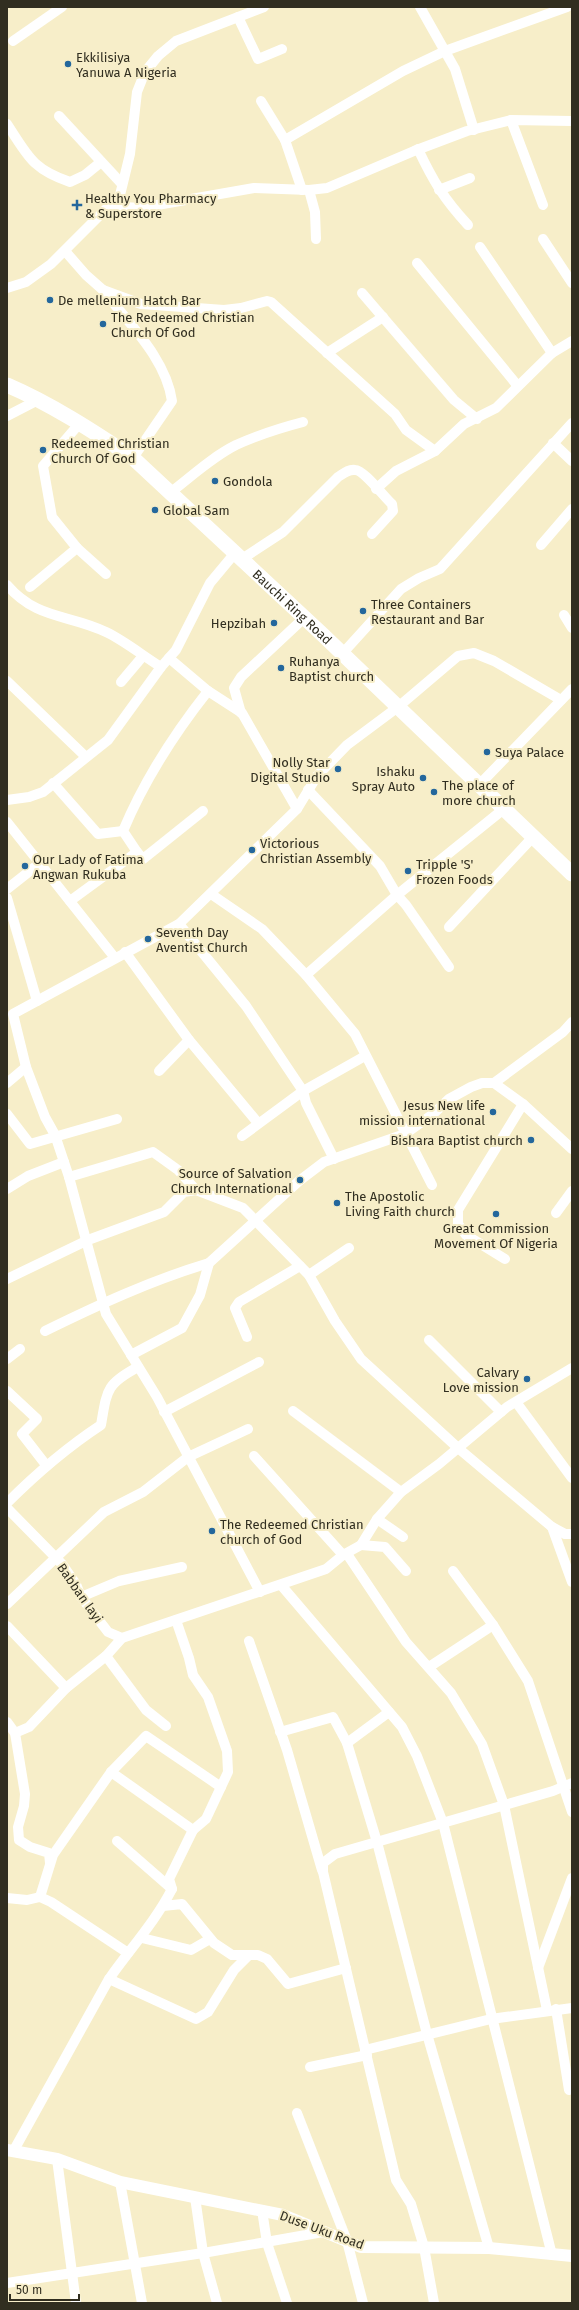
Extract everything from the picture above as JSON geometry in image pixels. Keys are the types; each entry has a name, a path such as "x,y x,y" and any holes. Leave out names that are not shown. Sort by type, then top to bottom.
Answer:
{"main road":[{"name":"Bauchi Ring Road","path":"7,385 38,400 133,458 171,492 505,808 572,874"}],"street":[{"path":"13,41 62,7"},
{"path":"7,288 26,282 65,251 120,195 130,154 137,92 145,72 158,56 176,41 264,7"},
{"path":"420,7 454,69 474,130"},
{"path":"285,140 403,71 445,51 567,7"},
{"path":"238,17 258,59 282,49"},
{"path":"261,101 285,140 315,212 316,239"},
{"path":"59,116 122,184"},
{"path":"109,206 140,208 254,188 305,190 327,188 418,149 474,130 511,120 572,121"},
{"path":"511,120 542,205"},
{"path":"7,124 32,161 41,170 54,176 70,182 84,175 101,162"},
{"path":"418,149 439,190 468,225"},
{"path":"439,190 470,178"},
{"path":"543,239 572,283"},
{"path":"480,247 552,353"},
{"path":"65,251 86,275 103,290 147,346 165,375 171,392 172,401 133,458"},
{"path":"417,263 517,385"},
{"path":"103,290 141,304 217,309 241,308 267,301 276,306 395,414 406,430 436,451"},
{"path":"362,293 454,400 477,419"},
{"path":"327,353 383,317"},
{"path":"376,489 396,471 436,451 464,424 477,419 496,408 517,385 552,353 572,341"},
{"path":"7,416 38,400"},
{"path":"171,492 203,467 235,446 265,432 303,422"},
{"path":"342,654 401,589 419,578 440,569 572,423"},
{"path":"79,424 43,466 52,517 77,548 106,574"},
{"path":"553,443 572,461"},
{"path":"7,800 29,797 43,792 108,740 161,667 176,650 210,583 239,556 283,532 338,477 349,471 356,470 363,473 376,489 392,504 393,511 372,534"},
{"path":"541,545 572,510"},
{"path":"30,587 77,548"},
{"path":"7,585 26,604 38,610 106,632 161,667"},
{"path":"564,615 572,628"},
{"path":"297,809 242,714 234,688 241,677 304,618"},
{"path":"20,1049 13,1014 179,924 297,809 317,776 347,745 398,707 458,656 474,653 494,661 561,700"},
{"path":"121,682 143,656"},
{"path":"169,658 208,691 242,714"},
{"path":"7,681 86,757"},
{"path":"479,785 572,689"},
{"path":"123,831 135,802 189,715 208,691"},
{"path":"53,783 98,834 123,831"},
{"path":"308,790 380,866 397,895 406,905 449,968"},
{"path":"306,975 397,895 505,808"},
{"path":"123,831 143,859 203,811"},
{"path":"7,822 115,958"},
{"path":"449,927 533,837"},
{"path":"70,901 137,852"},
{"path":"7,889 40,863"},
{"path":"211,894 262,929 306,975 355,1034 432,1185"},
{"path":"7,898 37,1001"},
{"path":"179,924 246,1006 303,1091 306,1103 334,1159"},
{"path":"125,952 189,1040 258,1123"},
{"path":"7,1017 45,1117 55,1135 88,1240 106,1314 164,1412 260,1592"},
{"path":"494,1083 562,1032 572,1022"},
{"path":"159,1071 189,1040"},
{"path":"242,1136 303,1091 365,1056"},
{"path":"7,1083 26,1067"},
{"path":"45,1331 103,1303 187,1270 210,1263 299,1181 324,1162 405,1134 433,1114 448,1099 482,1083 494,1083 523,1104 572,1149"},
{"path":"505,1259 466,1235 458,1224 458,1210 523,1104"},
{"path":"7,1114 30,1144 55,1135 117,1119"},
{"path":"69,1177 153,1152 178,1170 196,1190 243,1208 309,1275 335,1321 361,1359 458,1448 552,1527 565,1534 572,1534"},
{"path":"7,1189 28,1176 64,1162"},
{"path":"7,1280 88,1240 164,1212 184,1192 196,1190"},
{"path":"556,1212 572,1191"},
{"path":"309,1275 349,1248"},
{"path":"131,1354 182,1328 200,1295 210,1263"},
{"path":"247,1337 235,1308 239,1302 300,1266"},
{"path":"429,1340 501,1412"},
{"path":"7,1359 20,1349"},
{"path":"164,1412 259,1362"},
{"path":"7,1504 46,1465 72,1443 101,1424 106,1394 117,1378 138,1367"},
{"path":"15,1732 29,1727 66,1688 106,1656 122,1638 326,1569 345,1554 361,1545 377,1519 401,1492 458,1448 501,1412 572,1368"},
{"path":"7,1391 37,1419 22,1434 46,1465"},
{"path":"516,1402 572,1478"},
{"path":"293,1412 401,1492"},
{"path":"7,1604 104,1512 143,1492 188,1457 248,1429"},
{"path":"254,1456 345,1554 406,1642 451,1693 482,1744 504,1805 538,1968 551,2010 569,2090"},
{"path":"7,1490 19,1491"},
{"name":"Babban layi","path":"7,1508 62,1564 76,1584 81,1597 108,1632 122,1638"},
{"path":"377,1519 403,1537"},
{"path":"552,1527 572,1582"},
{"path":"361,1545 385,1547 406,1571"},
{"path":"81,1597 119,1581 182,1567"},
{"path":"453,1571 493,1625 528,1681 568,1784 572,1812"},
{"path":"281,1585 402,1727 417,1756 442,1823 552,2255"},
{"path":"10,2150 109,1980 128,1952 142,1938 163,1906 172,1889 169,1879 193,1830 206,1819 228,1772 227,1751 208,1697 193,1675 176,1620"},
{"path":"429,1667 493,1625"},
{"path":"7,1626 66,1688"},
{"path":"249,1641 280,1732 323,1872 396,2180 411,2204 424,2247 434,2303"},
{"path":"106,1656 146,1710 166,1726"},
{"path":"347,1743 389,1712"},
{"path":"280,1732 332,1717 347,1743 377,1842 427,2034 489,2248"},
{"path":"7,1722 15,1732 25,1794 24,1806 18,1827 19,1840 30,1846 50,1853 50,1866"},
{"path":"40,1897 53,1855 111,1772 146,1736 221,1786"},
{"path":"111,1772 193,1830"},
{"path":"323,1872 324,1863 335,1854 504,1805 568,1784"},
{"path":"117,1841 172,1889"},
{"path":"538,1968 572,1878"},
{"path":"7,1898 27,1900 40,1897 51,1902 128,1952"},
{"path":"163,1906 182,1904 210,1939 232,1955 258,1955 266,1959 288,1984 346,1968"},
{"path":"142,1938 190,1950 210,1939"},
{"path":"109,1980 196,2019 208,2012 217,1994 234,1970 248,1956"},
{"path":"310,2067 366,2053 427,2034 491,2019 572,2008"},
{"path":"297,2113 347,2241 363,2303"},
{"name":"Duse Uku Road","path":"10,2150 57,2159 120,2182 283,2215 361,2247 489,2248 572,2256"},
{"path":"57,2159 76,2303"},
{"path":"120,2182 142,2303"},
{"path":"195,2197 203,2253 217,2303"},
{"path":"262,2210 267,2243 288,2303"},
{"path":"7,2282 267,2243 323,2232"}],"place":[{"name":"Ekkilisiya Yanuwa A Nigeria","path":"68,64"},
{"name":"Healthy You Pharmacy & Superstore","path":"77,205"},
{"name":"De mellenium Hatch Bar","path":"50,300"},
{"name":"The Redeemed Christian Church Of God","path":"103,324"},
{"name":"Redeemed Christian Church Of God","path":"43,450"},
{"name":"Gondola","path":"215,481"},
{"name":"Global Sam","path":"155,510"},
{"name":"Three Containers Restaurant and Bar","path":"363,611"},
{"name":"Hepzibah","path":"274,623"},
{"name":"Ruhanya Baptist church","path":"281,668"},
{"name":"Suya Palace","path":"487,752"},
{"name":"Nolly Star Digital Studio","path":"338,769"},
{"name":"Ishaku Spray Auto","path":"423,778"},
{"name":"The place of more church","path":"434,792"},
{"name":"Victorious Christian Assembly","path":"252,850"},
{"name":"Our Lady of Fatima Angwan Rukuba","path":"25,866"},
{"name":"Tripple 'S' Frozen Foods","path":"408,871"},
{"name":"Seventh Day Aventist Church","path":"148,939"},
{"name":"Jesus New life mission international","path":"493,1112"},
{"name":"Bishara Baptist church","path":"531,1140"},
{"name":"Source of Salvation Church International","path":"300,1180"},
{"name":"The Apostolic Living Faith church","path":"337,1203"},
{"name":"Great Commission Movement Of Nigeria","path":"496,1214"},
{"name":"Calvary Love mission","path":"527,1379"},
{"name":"The Redeemed Christian church of God","path":"212,1531"}]}
